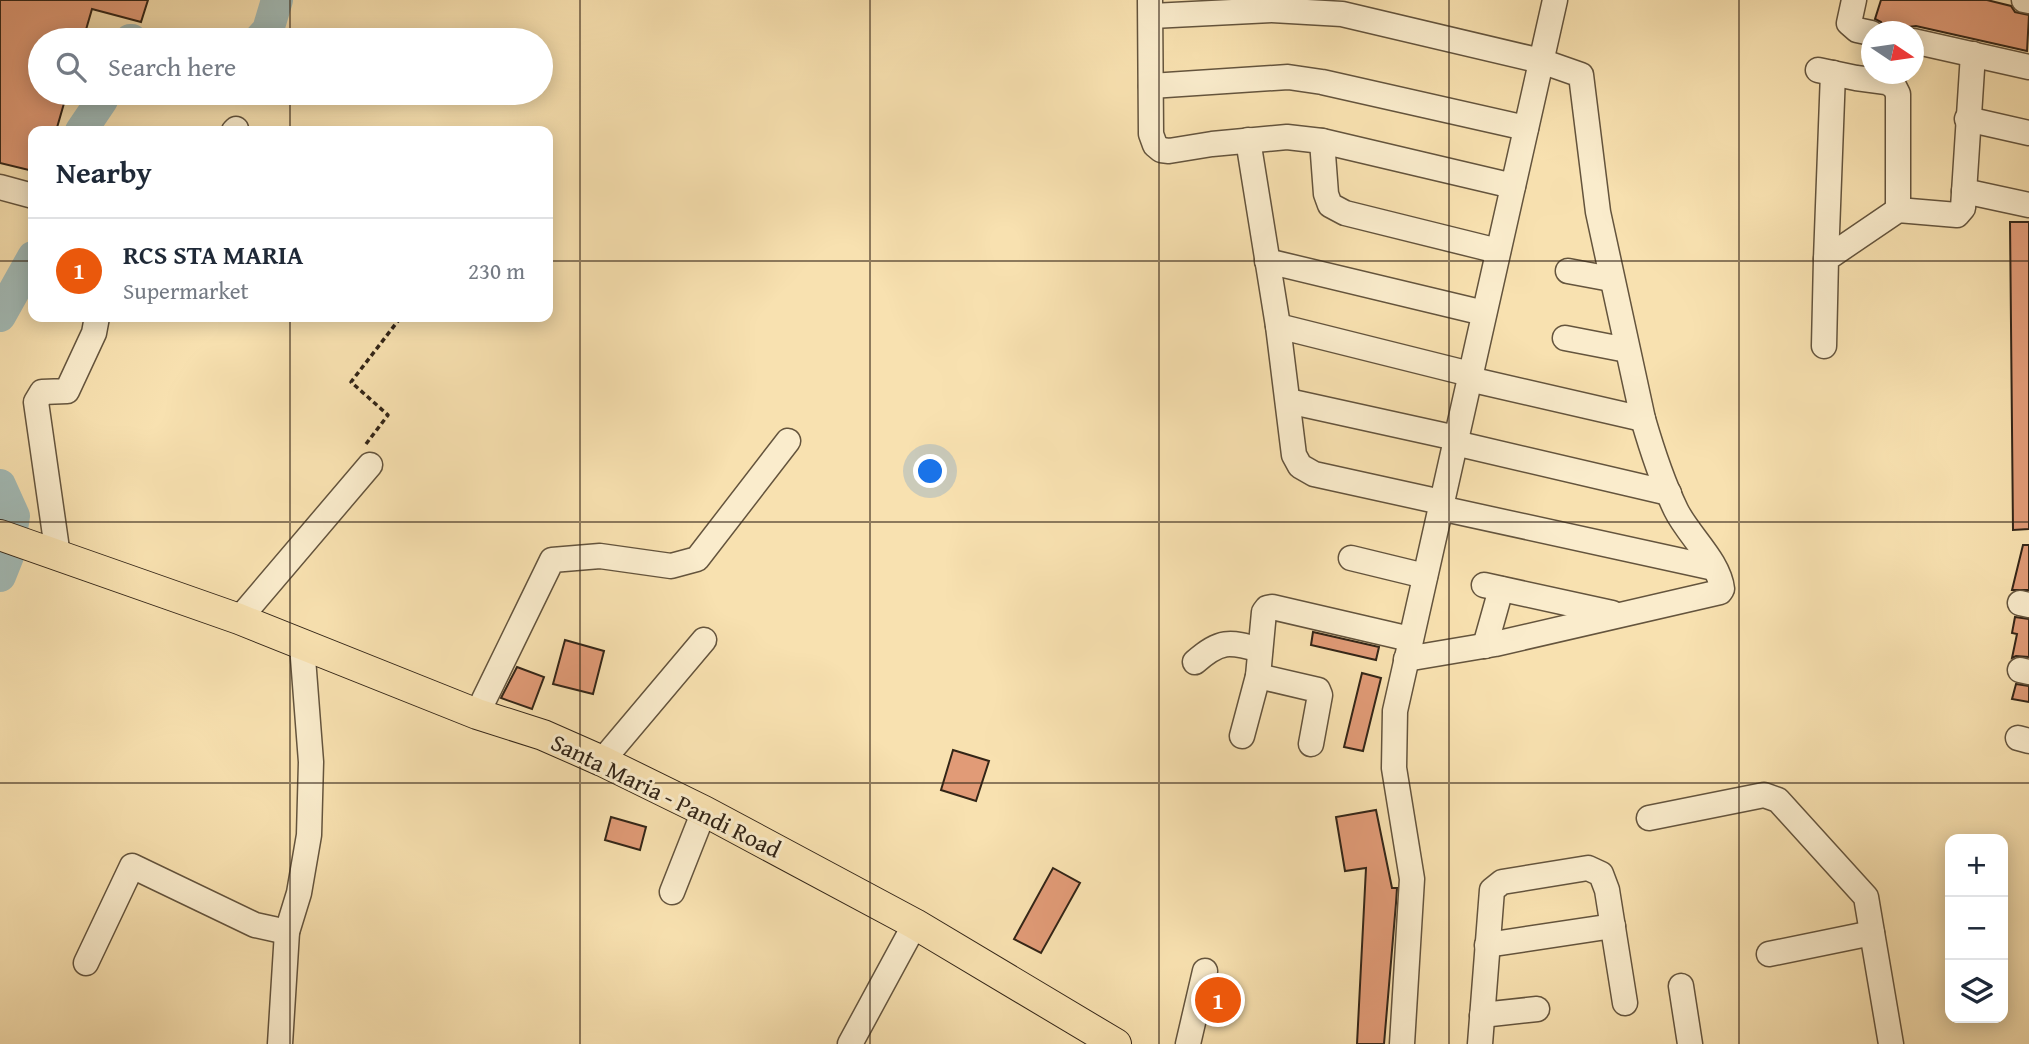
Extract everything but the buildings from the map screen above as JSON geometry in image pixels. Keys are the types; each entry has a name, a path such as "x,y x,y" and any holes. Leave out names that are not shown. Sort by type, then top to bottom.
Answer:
{"main road":[{"name":"Santa Maria - Pandi Road","path":"0,535 239,619 477,714 542,735 602,761 704,811 915,924 1105,1041"}],"street":[{"path":"1402,1044 1412,879 1394,768 1395,710 1554,0"},
{"path":"1854,0 1849,23 1861,31"},
{"path":"2024,0 2029,1"},
{"path":"1242,736 1258,676 1264,612 1270,607 1408,649 1485,646 1720,592 1722,585 1714,568 1677,512 1652,451 1643,419 1611,279 1590,210 1581,75 1541,61 1342,14 1151,8 1151,134 1155,145 1161,150 1287,137 1322,141 1513,186"},
{"path":"1924,43 2029,67"},
{"path":"1826,259 1898,210 1957,215 1963,208 1973,54"},
{"path":"1824,346 1826,71 1886,82 1894,86 1898,94 1898,210"},
{"path":"1151,86 1288,77 1322,82 1526,128"},
{"path":"1968,119 2029,133"},
{"path":"1248,140 1278,327 1294,455 1300,466 1314,474 1714,568"},
{"path":"1322,141 1326,194 1330,205 1345,213 1498,251"},
{"path":"0,187 28,195"},
{"path":"1964,191 2029,205"},
{"path":"1267,261 1484,313"},
{"path":"1568,271 1611,279"},
{"path":"45,552 36,402 42,392 67,391 94,333 96,322"},
{"path":"1278,327 1643,419"},
{"path":"1564,338 1627,350"},
{"path":"1288,401 1669,493"},
{"path":"477,714 552,560 600,556 671,566 697,559 788,442"},
{"path":"239,619 370,465"},
{"path":"1351,558 1425,576"},
{"path":"1485,646 1493,587 1620,614"},
{"path":"602,761 704,640"},
{"path":"1195,662 1223,643 1236,643 1260,650"},
{"path":"280,1044 287,932 299,893 309,835 311,762 302,645"},
{"path":"1258,676 1318,690 1320,695 1311,744"},
{"path":"1648,818 1764,795 1778,800 1866,897 1891,1044"},
{"path":"672,892 704,811"},
{"path":"86,962 132,866 255,925 287,932"},
{"path":"1480,1044 1492,890 1502,882 1588,868 1601,874 1607,890 1625,1003"},
{"path":"850,1044 915,924"},
{"path":"1486,946 1613,926"},
{"path":"1769,954 1872,933"},
{"path":"1188,1044 1205,971"},
{"path":"1681,986 1690,1044"},
{"path":"1482,1015 1537,1009"}],"path":[{"path":"370,465 363,448 388,415 351,382 397,322"}],"waterway":[{"path":"269,28 277,0"},
{"path":"84,126 99,105"},
{"path":"0,316 28,266"},
{"path":"0,485 14,516 8,556 0,576"}],"place":[{"name":"RCS STA MARIA","path":"1218,1000"}]}
